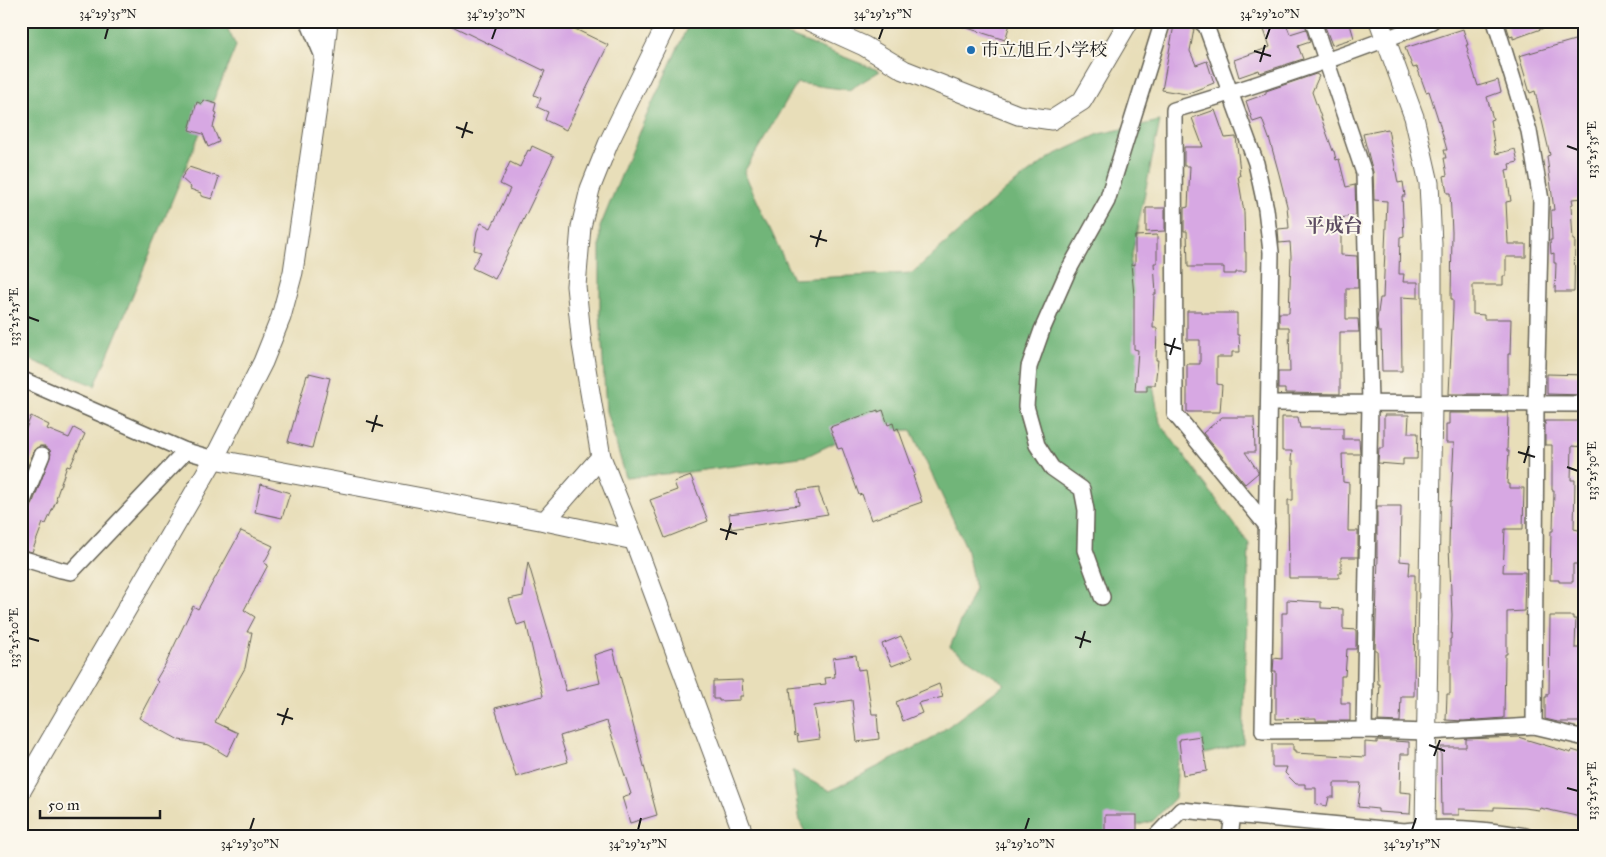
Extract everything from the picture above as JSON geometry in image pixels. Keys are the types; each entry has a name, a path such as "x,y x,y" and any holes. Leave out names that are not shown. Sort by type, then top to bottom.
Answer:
{"street":[{"path":"308,21 324,60"},
{"path":"21,791 214,459 263,362 281,317 293,272 328,21"},
{"path":"668,21 608,144 590,189 581,227 576,286 582,345 601,457 634,540 744,836"},
{"path":"809,21 864,46 904,70 1018,115 1052,120 1082,101 1129,21"},
{"path":"1102,596 1085,550 1086,510 1082,489 1052,468 1037,444 1026,406 1029,367 1042,330 1068,271 1107,201 1163,21"},
{"path":"1200,21 1206,26 1256,162 1266,209 1271,252 1263,731 1364,730 1427,732 1534,726 1585,738"},
{"path":"1313,21 1364,173 1370,403 1364,730"},
{"path":"1379,21 1414,117 1429,183 1432,244 1432,404 1426,828"},
{"path":"1267,526 1175,414 1174,110 1385,40 1432,21"},
{"path":"1495,21 1529,131 1541,200 1536,404 1534,726"},
{"path":"21,379 186,451 214,459 545,520 634,540"},
{"path":"1269,403 1585,404"},
{"path":"21,558 71,572 186,451"},
{"path":"21,506 42,455"},
{"path":"545,520 601,457"},
{"path":"1156,836 1181,810 1233,815 1317,830 1404,834 1426,828 1526,836"},
{"path":"1230,836 1233,815"}],"green space":[{"path":"21,21 224,21 236,46 95,386 21,356"},
{"path":"690,21 760,21 760,24 880,71 849,90 797,83 744,172 793,279 912,273 1008,188 1052,156 1099,134 1160,121 1130,264 1160,423 1249,544 1243,744 1178,761 1175,798 1153,821 1117,831 1116,836 807,836 800,822 792,771 830,791 930,740 1005,684 950,647 975,589 966,547 911,430 857,432 807,456 689,472 626,477 606,411 600,312 600,227 639,132"}],"building":[{"path":"442,21 576,21 573,28 608,45 566,130 545,120 548,112 537,107 541,98 534,95 545,71"},
{"path":"959,21 1011,21 1005,40 958,25"},
{"path":"1261,21 1285,21 1290,34 1306,29 1310,42 1298,46 1303,59 1260,73 1259,70 1239,77 1234,60 1270,47"},
{"path":"1325,21 1349,21 1354,38 1332,45 1324,24 1326,23"},
{"path":"1505,21 1557,21 1558,23 1513,39 1513,36 1510,37"},
{"path":"1174,25 1194,29 1190,51 1196,65 1207,61 1214,83 1186,94 1162,90"},
{"path":"1463,29 1468,45 1466,45 1467,51 1478,86 1498,80 1501,92 1487,97 1493,119 1490,120 1496,154 1515,149 1518,162 1509,164 1510,169 1506,170 1511,201 1506,202 1508,244 1526,244 1526,257 1506,257 1506,276 1503,276 1503,285 1473,285 1473,314 1484,315 1484,319 1511,319 1510,354 1508,354 1508,394 1449,394 1453,299 1451,299 1452,232 1450,193 1447,193 1444,176 1447,175 1444,150 1447,150 1429,91 1426,92 1417,67 1413,68 1405,48"},
{"path":"1585,37 1585,198 1572,199 1573,204 1571,205 1573,240 1575,240 1574,292 1555,292 1556,263 1554,263 1554,253 1551,254 1550,240 1552,240 1551,210 1554,210 1547,156 1550,155 1535,91 1530,93 1519,56"},
{"path":"1316,74 1319,76 1312,92 1336,160 1339,159 1346,187 1355,185 1356,215 1341,218 1341,255 1357,256 1358,288 1346,288 1346,319 1358,319 1359,332 1340,332 1340,394 1285,393 1285,389 1278,389 1278,372 1290,372 1289,327 1279,327 1279,313 1289,313 1290,242 1279,243 1278,229 1289,228 1287,206 1270,141 1262,119 1253,122 1246,101 1266,94 1266,91"},
{"path":"203,100 217,104 215,112 217,113 213,127 219,142 208,147 203,134 189,130 197,102 202,104"},
{"path":"1215,110 1225,138 1236,137 1240,171 1240,176 1238,176 1244,212 1246,272 1236,272 1236,274 1224,274 1224,267 1188,267 1187,231 1184,231 1184,208 1188,207 1190,166 1184,166 1184,147 1203,147 1192,118"},
{"path":"1388,129 1398,183 1403,182 1405,196 1402,196 1404,236 1400,237 1399,274 1404,274 1403,282 1418,282 1418,298 1401,297 1402,371 1382,371 1381,332 1378,332 1377,320 1380,298 1383,298 1387,201 1374,200 1373,172 1363,134"},
{"path":"532,146 554,156 495,279 472,268 481,252 474,250 477,231 481,223 491,228 510,189 500,184 510,162 520,167"},
{"path":"189,167 219,177 212,199 201,196 201,193 190,189 191,187 181,178"},
{"path":"1146,208 1165,208 1165,231 1146,232"},
{"path":"1157,235 1157,263 1154,263 1156,294 1154,294 1153,328 1157,328 1156,360 1158,360 1155,385 1147,385 1147,391 1135,391 1138,350 1134,349 1134,295 1131,264 1135,265 1135,236"},
{"path":"1187,311 1237,313 1237,335 1239,335 1240,352 1232,352 1232,357 1217,357 1217,384 1222,385 1220,412 1187,412 1187,364 1200,364 1200,340 1187,340"},
{"path":"309,373 330,378 312,448 288,442"},
{"path":"1547,374 1585,375 1585,395 1547,394"},
{"path":"878,410 878,412 883,410 888,425 893,423 895,430 898,428 915,475 913,476 922,502 871,520 862,494 859,495 842,448 838,449 830,427"},
{"path":"1449,413 1508,413 1507,451 1509,451 1507,484 1509,484 1509,488 1524,488 1523,529 1505,529 1503,572 1525,572 1524,611 1507,612 1504,718 1464,721 1446,720 1447,694 1450,694 1452,615 1449,546 1454,443 1446,443 1446,424 1449,424"},
{"path":"1384,415 1409,415 1408,433 1418,433 1417,459 1403,459 1403,465 1378,463 1379,448 1384,448"},
{"path":"31,416 49,425 47,429 69,438 74,428 85,434 70,467 67,466 57,499 46,524 43,523 32,552 21,549 21,515 26,514 30,510 51,454 50,450 45,446 36,448 21,481 21,441"},
{"path":"1222,417 1254,417 1255,452 1245,452 1258,473 1245,484 1203,433"},
{"path":"1282,417 1298,417 1300,428 1343,428 1343,439 1359,439 1360,454 1342,454 1343,482 1349,483 1348,531 1358,531 1358,557 1341,557 1341,573 1339,573 1339,578 1289,578 1288,500 1293,500 1293,460 1291,460 1292,451 1282,451"},
{"path":"1545,421 1585,421 1583,447 1572,446 1571,480 1575,480 1574,529 1583,531 1581,564 1573,564 1573,582 1550,580 1554,490 1552,490 1552,445 1545,445"},
{"path":"691,476 708,521 665,538 650,500 677,490 674,482"},
{"path":"261,484 290,493 282,518 255,512"},
{"path":"819,488 828,514 731,529 729,514 799,505 797,491"},
{"path":"1377,506 1401,506 1400,561 1410,562 1409,575 1415,575 1414,696 1401,696 1400,722 1378,721 1380,684 1378,684 1377,650 1375,650 1378,557"},
{"path":"241,531 273,546 264,563 268,565 244,610 255,617 247,632 252,632 245,668 215,722 238,733 227,756 209,745 179,740 139,718 193,606 198,609"},
{"path":"528,562 566,691 600,683 594,655 613,649 657,815 630,823 622,797 631,794 607,721 560,736 568,762 516,777 495,708 543,696 526,622 517,625 509,599 523,596"},
{"path":"1287,600 1321,602 1321,608 1343,609 1343,629 1356,630 1356,649 1347,649 1345,676 1341,676 1341,703 1350,703 1350,721 1316,721 1316,718 1276,719 1276,671 1273,671 1274,658 1282,659 1282,613 1287,613"},
{"path":"1550,616 1573,616 1573,619 1576,619 1575,648 1585,648 1585,722 1558,722 1545,719 1545,697 1549,694"},
{"path":"901,636 912,658 892,666 882,644"},
{"path":"856,655 858,670 865,669 872,714 877,714 879,739 857,742 852,700 814,706 820,739 798,742 797,734 795,736 790,688 826,684 825,678 835,677 833,658"},
{"path":"742,680 743,696 740,696 740,700 719,701 719,699 713,699 713,681"},
{"path":"939,684 943,697 918,703 922,713 903,721 896,702"},
{"path":"1201,736 1207,771 1183,775 1179,741 1180,739"},
{"path":"1518,737 1571,753 1572,750 1585,754 1585,780 1580,797 1585,798 1585,816 1581,817 1540,808 1539,810 1494,807 1494,810 1459,809 1459,815 1442,815 1441,747 1466,747 1466,739"},
{"path":"1377,740 1409,742 1409,754 1401,754 1400,792 1411,793 1410,814 1378,812 1378,809 1358,807 1361,783 1334,783 1334,797 1329,797 1327,806 1316,804 1316,788 1305,788 1305,784 1296,784 1285,773 1287,767 1272,767 1272,744 1293,744 1295,753 1365,757 1365,742 1377,743"},
{"path":"1105,815 1137,815 1137,836 1105,836"}],"place":[{"name":"市立旭丘小学校","path":"971,50"}],"district":[{"name":"平成台","path":"1334,225"}]}
